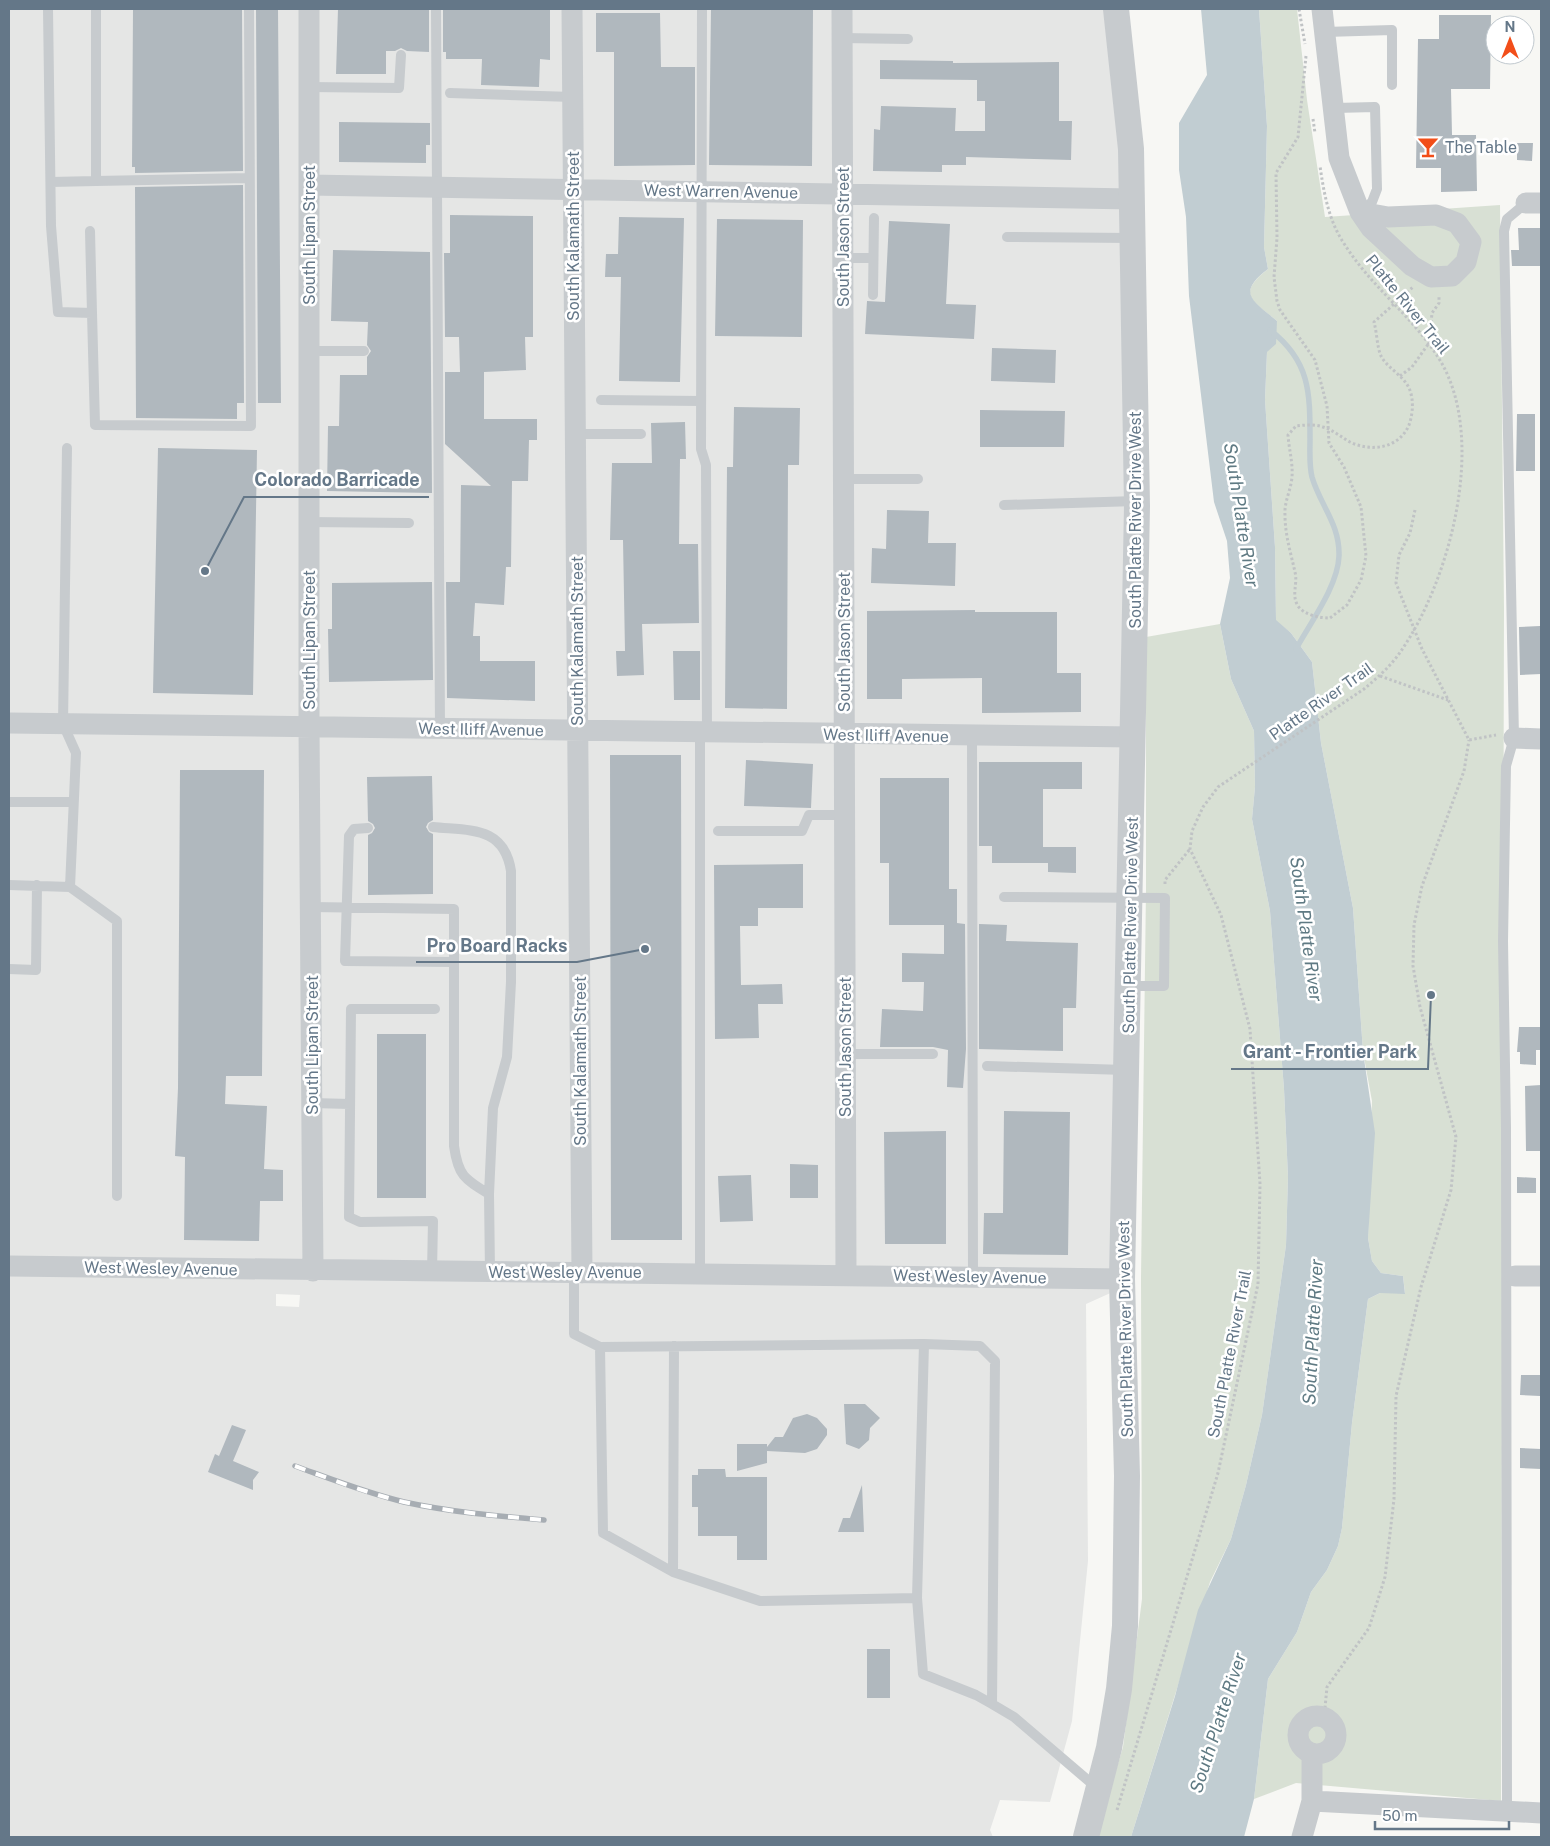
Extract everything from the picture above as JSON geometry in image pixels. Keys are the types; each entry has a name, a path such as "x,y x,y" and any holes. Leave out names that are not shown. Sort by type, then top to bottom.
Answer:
{"street":[{"name":"South Lipan Street","path":"309,9 309,727 313,1271"},
{"name":"South Kalamath Street","path":"572,9 577,730 578,1272"},
{"name":"South Jason Street","path":"842,9 846,1275"},
{"name":"South Platte River Drive West","path":"1086,1837 1099,1789 1118,1689 1124,1626 1127,1476 1122,1279 1134,737 1136,501 1133,199 1128,122 1116,9"},
{"path":"1322,9 1335,108 1339,158 1360,212 1371,228 1412,266 1430,276 1452,276 1466,262 1471,242 1457,223 1436,215 1388,216 1360,212"},
{"name":"West Warren Avenue","path":"309,186 573,188 1133,199"},
{"name":"West Iliff Avenue","path":"9,723 1134,737"},
{"path":"1514,738 1541,739"},
{"name":"West Wesley Avenue","path":"9,1266 1122,1279"},
{"path":"1515,1276 1541,1276"},
{"path":"1302,1837 1312,1801 1312,1753 1302,1746 1298,1735 1299,1729 1302,1723 1312,1717 1324,1718"},
{"path":"1312,1801 1541,1813"}],"lane":[{"path":"48,9 51,226 58,312 92,313"},
{"path":"96,9 96,181"},
{"path":"90,232 94,425 251,426 249,9"},
{"path":"436,9 440,729"},
{"path":"700,1273 706,465 701,449 702,9"},
{"path":"1325,32 1392,30 1392,85"},
{"path":"842,38 908,39"},
{"path":"309,87 399,88 400,55"},
{"path":"450,93 572,97"},
{"path":"1335,108 1375,107 1377,189 1372,202 1360,212"},
{"path":"51,182 250,178"},
{"path":"1507,1810 1506,1127 1503,941 1506,766 1514,738 1504,232 1507,219 1533,202"},
{"path":"873,295 874,218"},
{"path":"1007,237 1133,238"},
{"path":"844,258 874,258"},
{"path":"309,351 364,351"},
{"path":"601,400 701,401"},
{"path":"575,434 642,434"},
{"path":"67,448 63,724 76,753 70,887"},
{"path":"844,479 918,479"},
{"path":"1004,505 1136,501"},
{"path":"309,522 409,523"},
{"path":"972,735 973,1276"},
{"path":"9,802 73,802"},
{"path":"718,831 802,831 809,815 845,815"},
{"path":"433,827 474,831 488,836 502,844 509,856 511,871 507,1057 493,1108 489,1194 490,1272"},
{"path":"368,828 354,828 349,836 345,908 345,961 454,962"},
{"path":"9,885 70,887 117,921 117,1196"},
{"path":"9,969 36,970 37,885"},
{"path":"1004,896 1165,898 1164,986 1128,986"},
{"path":"311,907 454,909 454,1146 457,1166 468,1182 489,1194"},
{"path":"432,1272 433,1221 360,1222 349,1217 351,1009 435,1009"},
{"path":"845,1054 933,1054"},
{"path":"987,1066 1127,1070"},
{"path":"312,1103 350,1104"},
{"path":"578,1272 574,1334 600,1347 924,1344 980,1346 995,1362 992,1704"},
{"path":"924,1344 917,1598 922,1674 976,1695 1014,1716 1099,1789"},
{"path":"673,1572 674,1346"},
{"path":"600,1347 603,1533 673,1572 760,1601 917,1598"}],"path":[{"path":"1299,9 1310,74"},
{"path":"1306,56 1298,119 1298,136 1276,173 1277,238 1274,277 1276,301 1280,310 1315,360 1328,406 1327,428 1329,443 1357,495 1366,556 1361,580 1347,605 1330,618 1323,618 1307,613 1299,608 1295,600 1296,574 1292,562 1284,513 1292,480 1292,458 1288,435 1296,426 1321,426 1327,428 1351,442 1369,448 1390,445 1406,431 1412,419 1409,388 1382,357 1374,322 1395,304"},
{"path":"1312,110 1315,137"},
{"name":"Platte River Trail","path":"1190,849 1192,831 1203,807 1218,787 1364,689 1380,676 1400,652 1414,630 1438,579 1449,544 1459,488 1461,444 1457,408 1442,364 1429,343 1345,246 1326,202 1318,156"},
{"path":"1400,376 1412,367 1429,343 1432,313 1439,303 1444,276"},
{"path":"1324,1718 1328,1687 1369,1628 1385,1577 1394,1499 1396,1396 1421,1287 1451,1190 1456,1137 1420,1007 1413,966 1414,926 1422,886 1464,771 1469,740 1414,630 1396,583 1399,556 1410,533 1415,510"},
{"path":"1380,676 1448,700"},
{"path":"1469,740 1506,733 1514,738"},
{"path":"1165,898 1165,880 1190,849"},
{"name":"South Platte River Trail","path":"1115,1818 1218,1473 1258,1284 1260,1184 1250,1029 1221,915 1190,849"}],"shaded area":[{"path":"9,9 1119,9 1135,1282 1086,1304 1088,1561 1072,1721 1050,1802 1000,1800 990,1830 993,1837 9,1837","holes":["276,1294 300,1295 299,1307 276,1306"]},
{"path":"1259,9 1297,9 1307,100 1325,217 1500,205 1504,608 1501,1801 1296,1783 1254,1799 1268,1679 1297,1632 1311,1592 1327,1570 1338,1546 1342,1528 1352,1423 1368,1299 1380,1293 1405,1293 1403,1276 1381,1273 1372,1261 1368,1238 1372,1101 1363,1052 1353,908 1321,743 1312,662 1291,633 1276,621 1275,547 1265,400 1267,352 1277,321 1255,303 1250,292 1252,285 1268,269 1264,247 1267,126"},
{"path":"1220,624 1231,679 1254,731 1255,787 1252,819 1270,911 1284,1089 1288,1177 1286,1245 1262,1415 1231,1539 1210,1582 1131,1837 1096,1837 1123,1747 1142,1599 1141,1278 1146,889 1146,637"}],"water":[{"name":"South Platte River","path":"1201,9 1259,9 1267,126 1264,247 1268,269 1252,285 1250,291 1255,302 1277,321 1276,344 1267,352 1265,400 1275,547 1276,620 1291,633 1312,662 1321,743 1353,908 1363,1052 1375,1133 1368,1238 1372,1261 1381,1273 1403,1276 1405,1294 1380,1293 1368,1299 1352,1423 1342,1528 1338,1546 1327,1570 1311,1592 1297,1632 1268,1679 1254,1799 1244,1837 1131,1837 1175,1696 1198,1610 1231,1539 1246,1485 1262,1415 1286,1245 1288,1177 1284,1089 1270,911 1252,819 1255,787 1254,731 1231,679 1220,624 1230,578 1227,541 1214,502 1189,296 1186,217 1179,170 1179,123 1207,75"}],"building":[{"path":"133,9 242,9 243,171 135,173 135,167 132,167"},
{"path":"256,9 278,9 281,403 258,403"},
{"path":"338,9 429,9 429,52 407,51 401,48 395,51 386,51 386,74 336,74"},
{"path":"443,9 550,9 550,60 540,59 539,87 481,85 482,59 446,59 446,52 443,52"},
{"path":"711,9 813,9 812,166 709,165"},
{"path":"596,13 660,13 661,67 695,67 695,165 614,166 614,52 596,52"},
{"path":"1439,15 1485,15 1485,65 1490,65 1490,89 1451,89 1452,135 1476,135 1477,191 1441,192 1441,168 1416,168 1418,39 1439,39"},
{"path":"880,60 953,61 953,63 1059,62 1059,121 1072,121 1071,160 966,157 966,165 942,165 942,172 873,171 874,129 880,130 881,106 956,108 955,131 985,131 985,101 977,101 977,80 880,79"},
{"path":"339,122 430,123 430,145 426,145 426,163 339,162"},
{"path":"1517,143 1533,143 1532,161 1517,160"},
{"path":"243,185 244,403 237,403 237,419 136,418 135,187"},
{"path":"450,215 533,216 533,337 525,337 526,370 484,372 484,419 537,419 537,440 529,440 528,481 512,481 511,567 506,567 504,605 475,603 473,636 480,636 480,661 535,661 535,701 447,698 446,582 460,582 461,485 491,486 445,444 445,372 460,372 459,337 445,337 444,253 450,253"},
{"path":"619,217 684,218 680,382 619,381 621,277 605,277 606,254 618,254"},
{"path":"717,219 803,220 802,337 715,336"},
{"path":"889,221 950,224 946,304 976,305 974,339 865,334 867,301 885,302"},
{"path":"1518,228 1541,228 1541,266 1512,266 1511,250 1519,250"},
{"path":"333,250 430,252 432,493 327,491 328,426 339,426 340,375 367,375 367,357 371,351 367,345 368,322 331,321"},
{"path":"992,348 1056,350 1055,383 991,381"},
{"path":"734,407 800,408 799,465 788,465 787,709 725,708 727,467 733,467"},
{"path":"980,410 1065,411 1064,447 980,447"},
{"path":"1517,414 1535,414 1535,471 1516,471"},
{"path":"685,422 686,459 680,459 679,544 698,544 699,623 642,624 644,675 617,676 616,651 625,651 623,540 610,540 612,463 652,463 651,423"},
{"path":"158,448 257,450 253,695 153,693"},
{"path":"887,510 929,511 928,543 956,543 955,586 871,583 872,548 886,549"},
{"path":"432,582 433,680 329,682 328,629 332,629 332,583"},
{"path":"975,610 975,612 1057,612 1057,673 1081,673 1081,712 982,713 982,678 902,679 902,699 867,699 867,611"},
{"path":"1540,626 1541,674 1520,675 1519,627"},
{"path":"673,651 700,651 700,700 674,700"},
{"path":"610,755 681,755 682,1240 611,1240"},
{"path":"746,760 813,764 811,808 744,806"},
{"path":"979,762 1082,762 1082,789 1043,789 1043,847 1076,847 1076,873 1048,872 1048,863 992,863 992,846 979,846"},
{"path":"180,770 264,770 262,1076 226,1076 225,1104 267,1106 264,1169 283,1170 283,1201 260,1201 259,1241 184,1240 185,1157 175,1156 178,1088"},
{"path":"432,776 433,820 426,827 433,834 433,894 368,895 368,835 375,828 368,821 367,777"},
{"path":"880,778 949,778 949,889 957,889 957,923 965,924 966,1049 963,1088 947,1087 948,1050 933,1047 880,1047 882,1009 923,1011 924,982 902,982 902,953 944,954 944,925 889,925 889,863 880,863"},
{"path":"803,864 803,908 758,908 758,926 740,926 741,985 782,984 783,1004 758,1004 759,1038 715,1039 714,865"},
{"path":"979,924 1007,925 1006,941 1078,943 1076,1008 1063,1008 1063,1051 979,1049"},
{"path":"1519,1027 1541,1027 1541,1050 1536,1050 1536,1065 1520,1064 1520,1052 1517,1052"},
{"path":"377,1034 426,1034 426,1198 377,1198"},
{"path":"1541,1085 1541,1151 1526,1151 1525,1086"},
{"path":"1004,1111 1070,1112 1068,1255 983,1254 984,1213 1003,1213"},
{"path":"946,1131 946,1244 885,1244 884,1132"},
{"path":"790,1164 818,1165 818,1198 790,1198"},
{"path":"751,1175 753,1221 720,1222 718,1176"},
{"path":"1517,1177 1536,1178 1536,1193 1517,1193"},
{"path":"1521,1375 1541,1375 1540,1396 1520,1395"},
{"path":"844,1404 865,1404 880,1418 870,1428 869,1440 859,1449 846,1444"},
{"path":"807,1414 817,1418 827,1429 827,1435 817,1449 805,1453 767,1451 767,1463 737,1471 737,1444 767,1444 767,1447 775,1437 783,1437 793,1418"},
{"path":"232,1425 246,1430 233,1461 259,1472 253,1480 253,1490 208,1472 215,1454 219,1456"},
{"path":"1520,1448 1541,1449 1541,1469 1520,1468"},
{"path":"698,1469 725,1469 726,1477 767,1477 767,1560 737,1560 737,1536 698,1536 698,1507 692,1507 692,1475 698,1475"},
{"path":"862,1485 864,1532 838,1532 843,1518 850,1518"},
{"path":"867,1649 890,1649 890,1698 867,1698"}],"waterway":[{"path":"1270,330 1293,354 1305,378 1310,422 1311,472 1315,487 1333,524 1339,556 1334,580 1329,592 1296,649"}],"railway":[{"path":"295,1466 362,1490 404,1502 456,1511 544,1520"}],"place":[{"name":"The Table","path":"1428,147"},
{"name":"Colorado Barricade","path":"205,571"},
{"name":"Pro Board Racks","path":"645,949"},
{"name":"Grant - Frontier Park","path":"1431,995"}]}
